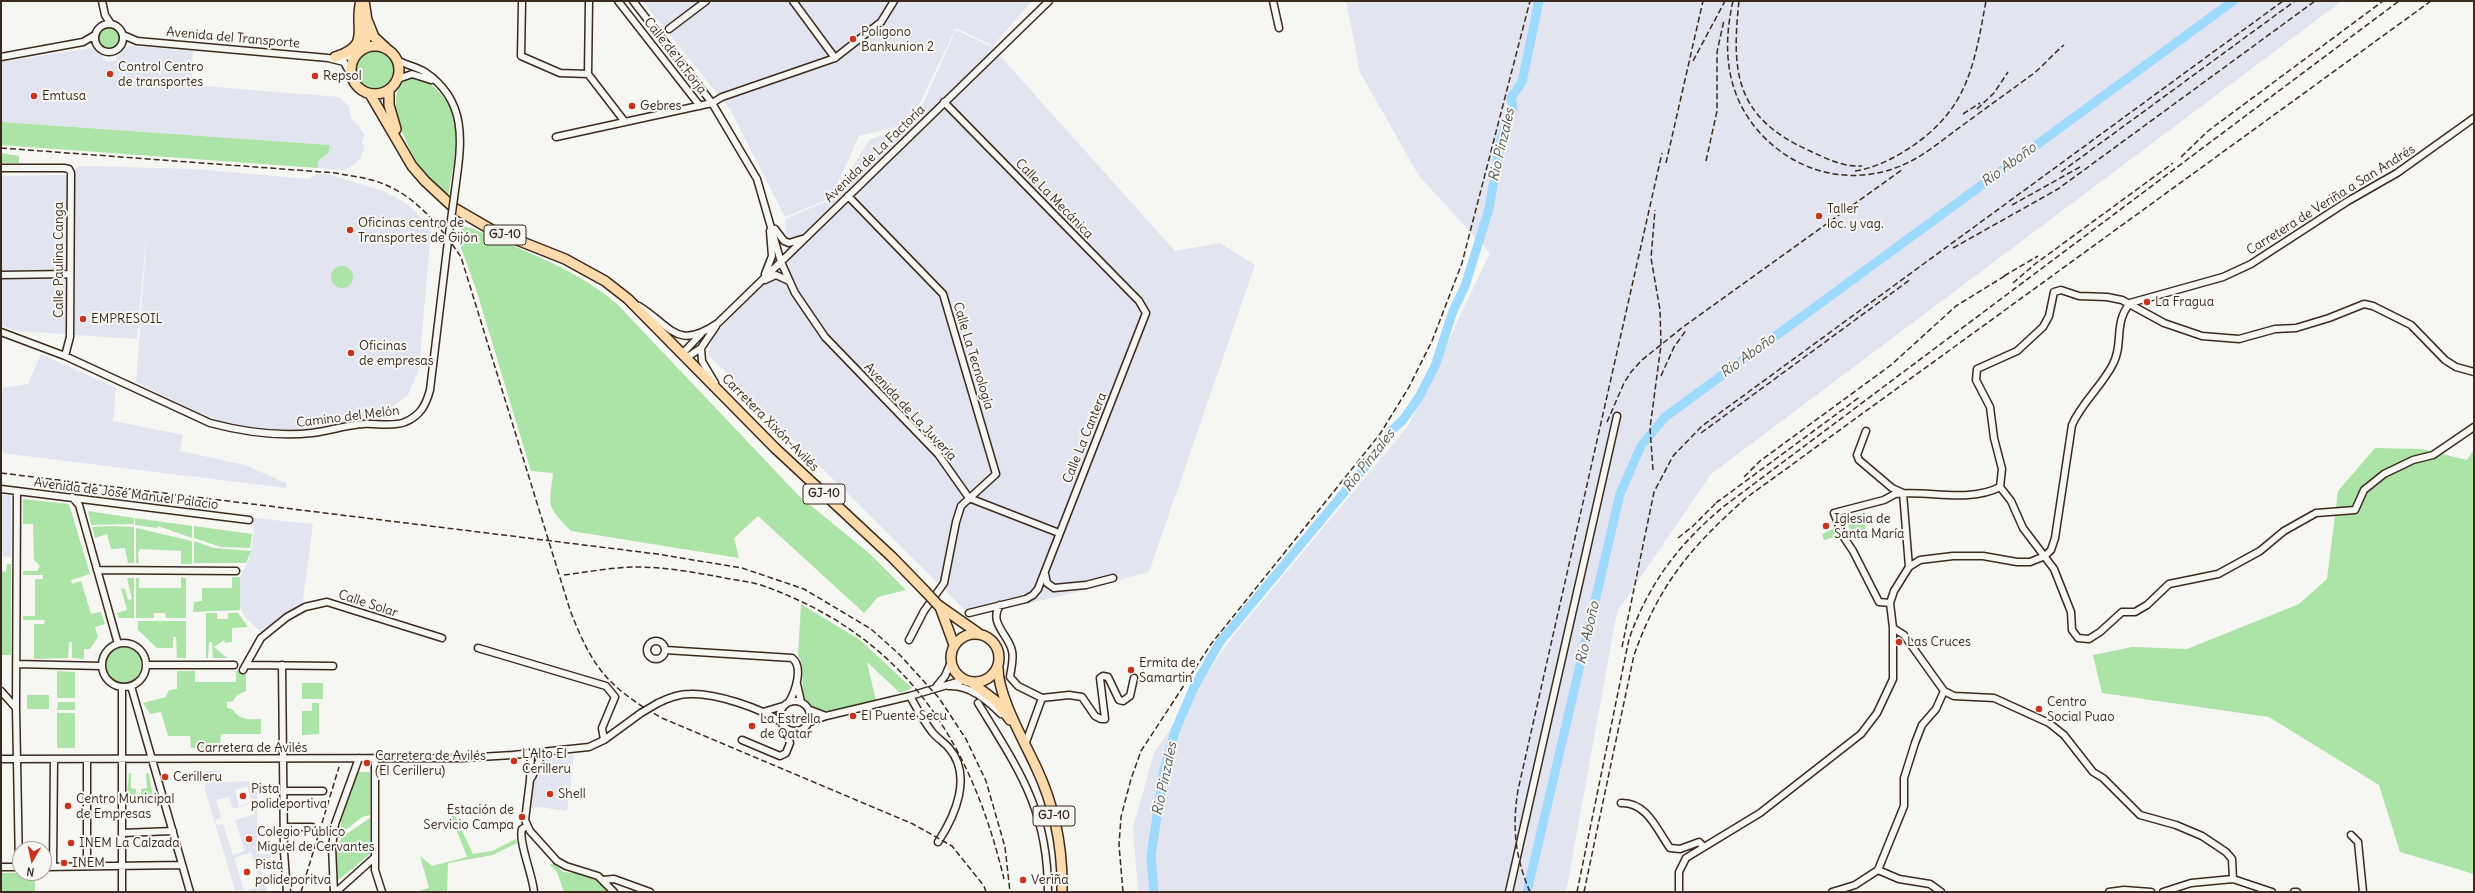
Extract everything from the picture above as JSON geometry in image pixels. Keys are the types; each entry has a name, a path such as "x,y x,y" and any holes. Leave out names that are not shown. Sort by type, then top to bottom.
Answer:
{"highway":[{"path":"362,1 367,20 374,37 397,60 400,70 398,79 389,90 381,94 370,94"},
{"path":"332,57 351,52 356,46 361,33 359,9 362,1"},
{"path":"365,48 367,20"},
{"path":"351,75 351,69 356,56 365,48 376,46 387,49"},
{"name":"GJ-10","path":"351,75 355,83 370,94"},
{"name":"Carretera Xixón-Avilés","path":"389,90 389,105 401,146"},
{"name":"Carretera Xixón-Avilés","path":"370,94 401,146 425,181 454,208 492,230 565,259 605,281 628,299 775,448 892,557 938,606 978,633"},
{"name":"Carretera Xixón-Avilés","path":"938,606 954,645"},
{"path":"951,662 954,645 960,638 978,633"},
{"name":"GJ-10","path":"978,633 986,635 998,648 1000,657 998,668 1002,693 1044,787 1057,825 1062,859 1062,892"},
{"name":"GJ-10","path":"951,662 957,676 967,681 1001,706 1025,745"},
{"path":"967,681 985,680 993,675 998,668"}],"street":[{"path":"102,1 105,16 111,24 119,27 123,34 137,41"},
{"path":"589,1 588,74 625,122"},
{"name":"Calle de la Forja","path":"618,1 700,106"},
{"path":"633,1 712,104 757,179 770,219 780,238 784,241 796,242 806,238"},
{"path":"670,29 706,1"},
{"path":"793,1 835,58"},
{"path":"556,137 712,104 722,97 835,58 881,22 894,1"},
{"name":"Avenida de La Factoría","path":"684,356 701,334 718,323 1049,1"},
{"path":"1273,1 1279,28"},
{"path":"522,3 521,56 560,73 588,74"},
{"path":"83,42 95,35 102,26 105,16"},
{"path":"102,26 111,24"},
{"path":"120,47 123,34"},
{"path":"95,35 97,44"},
{"path":"1,57 83,42 97,44 106,52 114,51 120,47 137,41"},
{"name":"Avenida del Transporte","path":"137,41 332,57"},
{"path":"332,57 356,56"},
{"path":"332,57 344,62 351,75"},
{"name":"Camino del Melón","path":"1,332 65,356 210,423 232,429 266,434 290,435 362,424 404,423 417,415 426,405 430,390 460,147 458,114 447,92 424,72 397,60"},
{"path":"398,79 412,74 435,80"},
{"name":"Calle La Mecánica","path":"944,102 1139,301 1146,313"},
{"name":"Carretera de Veriña a San Andrés","path":"2130,303 2223,277 2250,264 2348,201 2397,173 2474,118"},
{"name":"Calle Paulina Canga","path":"1,168 64,168 69,169 71,173 70,337 65,356"},
{"name":"Calle La Tecnología","path":"848,196 943,294 996,474 969,498"},
{"path":"758,284 768,269 772,256 770,219"},
{"name":"Avenida de La Juvería","path":"770,219 781,262 799,299 825,337 938,454 969,498"},
{"path":"1,275 70,274"},
{"path":"758,284 776,275 790,281"},
{"path":"2473,427 2433,455 2413,460 2384,474 2364,490 2355,510 2316,513 2284,531 2260,551 2218,574 2169,584 2147,605 2135,612 2122,612 2100,632 2089,638 2078,638 2072,630 2071,612 2054,569 2045,556 2037,549 2023,528 2012,501 2000,487 2002,469 1994,438 1990,407 1976,380 1977,369 2018,351 2043,327 2049,316 2054,292 2061,290 2079,296 2107,297 2130,303 2164,323 2202,336 2239,340 2275,329 2296,328 2329,318 2364,304 2373,306 2411,325 2445,360 2456,367 2474,372"},
{"path":"628,299 648,312 671,332 685,336 701,334"},
{"path":"1679,892 1678,878 1681,865 1686,858 1703,846 1760,813 1861,734 1877,713 1893,679 1893,628 1890,603 1894,591 1909,567 1920,560 1953,556 1983,556 2017,562 2030,562 2045,556 2051,550 2055,538 2072,425 2077,413 2114,363 2120,319 2130,303"},
{"name":"Calle La Cantera","path":"969,613 1033,595 1045,572 1146,313"},
{"name":"Avenida de La Factoría","path":"684,356 701,348 718,323"},
{"path":"701,348 702,361 723,396"},
{"path":"1508,892 1617,416"},
{"path":"1866,431 1857,455 1859,460 1892,488 1903,493"},
{"path":"1890,603 1878,602 1853,551 1843,536 1834,513 1903,493 1969,494 1992,491 2000,487"},
{"name":"Avenida de José Manuel Palacio","path":"1,489 249,520"},
{"path":"18,491 16,708 18,841"},
{"path":"1903,493 1909,567"},
{"path":"72,497 79,505 118,644"},
{"path":"909,640 924,611 938,593 945,579 957,516 961,506 969,498 1059,533"},
{"path":"97,570 236,570"},
{"path":"1045,572 1047,583 1054,588 1086,585 1113,578"},
{"name":"Calle Solar","path":"282,665 244,667 261,638 287,617 305,607 328,602 442,638"},
{"path":"1000,605 997,610 999,629 1012,652 1010,677 1012,682 1042,698 1069,695 1082,697 1095,716 1105,719 1100,678 1103,676 1108,677 1115,694 1119,700 1123,701 1130,696 1134,678"},
{"path":"1893,628 1904,635 1944,691 1954,696 1994,698 2049,724 2064,735 2093,772 2103,778 2140,815 2176,824 2202,836 2226,852 2232,859 2233,879"},
{"path":"118,644 131,644 137,648 142,652 146,665 142,678 131,686 122,688 116,686 105,678 101,666 106,652 118,644"},
{"path":"478,648 606,686 615,697 602,728 604,740"},
{"path":"665,650 788,657 796,660 797,683 801,702 810,710 826,716"},
{"path":"939,687 951,662"},
{"path":"16,664 101,666"},
{"path":"146,665 234,665"},
{"path":"287,892 284,827 282,665 333,666"},
{"path":"742,740 780,756 786,753 790,743 810,722 826,716 967,681"},
{"path":"790,743 782,725 781,710 787,704 797,683"},
{"path":"939,687 954,685 978,694 1012,724"},
{"path":"131,686 190,892"},
{"path":"122,688 122,892"},
{"path":"1,691 16,708"},
{"path":"1832,892 1855,885 1878,870 1904,806 1904,778 1922,726 1936,708 1944,691"},
{"path":"382,892 376,870 375,857 375,759 462,758 531,754 589,747 604,740 658,702 684,694 705,694 762,712 789,731 801,731"},
{"path":"910,696 933,734 949,748 958,769 960,799 950,823 938,842"},
{"path":"1025,745 1042,698"},
{"path":"762,712 769,712 787,704 801,702"},
{"path":"978,703 1026,783 1036,808 1048,865 1048,892"},
{"path":"810,710 810,722"},
{"path":"530,780 543,752"},
{"path":"531,754 530,780 526,810 527,826 548,854 557,861 602,880 614,892"},
{"path":"335,892 332,847 335,824 359,758"},
{"path":"54,759 53,867 182,866"},
{"path":"87,759 87,866"},
{"name":"Carretera de Avilés","path":"1,760 375,759"},
{"path":"284,791 323,791"},
{"path":"1621,803 1630,803 1652,818 1670,848 1680,849 1699,842 1703,846"},
{"path":"527,826 522,829 521,840 529,864 534,892"},
{"path":"284,827 312,827"},
{"path":"122,832 173,831"},
{"path":"2351,836 2358,842 2363,892"},
{"path":"335,892 375,857"},
{"path":"1,867 12,867"},
{"path":"361,869 376,870"},
{"path":"1878,870 1898,879 1930,884 1941,892"},
{"path":"602,880 614,879 650,892"},
{"path":"2163,892 2191,884 2217,879 2233,879 2272,892"},
{"path":"2112,892 2151,892"}],"shaded area":[{"path":"642,1 1032,1 993,46 956,28 918,107 900,126 859,136 831,198 785,217 730,109"},
{"path":"1346,1 2342,1 1711,474 1617,612 1566,892 1138,892 1133,828 1154,753 1230,640 1408,426 1490,253 1419,176 1360,72"},
{"path":"956,30 992,47 1175,251 1220,243 1255,265 1149,572 1073,593 972,617 708,355 713,336 787,260 785,219 832,199 870,139 901,129 921,108"},
{"path":"131,46 193,51 191,85 340,97 349,107 351,117 365,135 362,142 364,147 361,157 356,163 345,170 318,168 318,161 329,152 330,145 1,122 1,62 91,48 102,56 104,61 116,61 117,56 126,47"},
{"path":"80,166 196,169 308,179 317,174 331,175 383,191 408,204 431,228 419,369 408,395 391,408 355,420 304,430 267,430 232,425 198,413 136,382 148,218 137,339 17,331 1,325 1,176 63,175"},
{"path":"41,354 116,388 113,421 183,435 180,451 245,465 286,483 286,488 1,453 1,388 28,384"},
{"path":"1,494 11,496 11,557 1,556"},
{"path":"253,518 313,524 302,606 263,634 245,617 238,604 240,577 249,559 254,532"},
{"name":"Shell","path":"574,755 567,811 539,807 529,808 533,782 545,758"},
{"name":"Colegio Público Miguel de Cervantes","path":"205,771 219,771 221,782 257,781 257,854 271,854 271,858 265,858 262,861 261,871 267,892 245,891 261,886 251,852 234,858 244,891 235,890 205,790","holes":["247,786 252,802 239,806 235,790","229,797 233,809 252,803 255,814 235,820 245,851 233,855 223,824 217,825 215,820 221,818 216,800"]}],"green space":[{"path":"109,27 117,30 120,38 117,46 109,49 101,46 98,38 101,30"},
{"path":"379,50 386,53 392,59 395,70 394,78 386,87 379,90 371,90 364,87 356,78 355,66 358,59 367,51"},
{"path":"411,78 423,80 432,85 447,102 452,114 456,141 448,196 432,182 418,163 404,137 399,122 396,108 397,95 401,85"},
{"path":"1,122 330,145 329,152 318,161 318,168 1,145"},
{"path":"1,153 19,156 19,163 1,163"},
{"path":"461,225 476,230 568,271 602,292 618,305 798,495 870,554 906,590 878,597 864,613 758,516 734,538 739,558 571,531 557,516 551,505 550,500 553,473 531,471 476,289 460,245"},
{"path":"342,266 350,269 353,277 350,285 342,288 334,285 331,277 334,269"},
{"path":"2375,448 2422,449 2467,460 2474,450 2474,874 2400,852 2379,785 2269,717 2102,693 2093,655 2132,647 2187,649 2299,604 2327,579 2338,491"},
{"path":"23,499 69,504 90,574 71,580 72,584 81,581 91,614 101,612 105,624 95,627 98,637 90,649 84,649 84,659 72,658 72,642 69,642 68,658 34,659 34,624 44,624 45,620 23,620 23,616 35,616 35,579 43,579 43,575 23,575 23,571 37,571 40,566 34,560 33,524 23,524"},
{"path":"88,511 134,518 134,524 91,525"},
{"path":"1863,513 1866,532 1851,535 1846,516"},
{"path":"135,518 192,526 192,538 158,526 157,528 135,525"},
{"path":"194,526 252,534 250,548 221,547 194,538"},
{"path":"92,527 134,527 134,563 128,563 125,548 111,549 107,534 95,538"},
{"path":"136,528 192,541 192,564 181,564 181,551 140,549 138,553 139,563 136,563"},
{"path":"1835,528 1838,536 1824,540 1822,534"},
{"path":"194,541 214,548 251,551 246,563 194,563"},
{"path":"7,564 11,564 11,655 1,655 1,571 6,572"},
{"path":"181,577 186,578 186,618 166,618 165,613 154,613 154,618 136,618 136,578 139,578 139,588 181,588"},
{"path":"232,577 240,577 240,610 193,612 194,602 202,601 202,588 232,588"},
{"path":"127,578 134,578 134,618 119,618 117,613 127,610 121,588 125,589 128,600 132,599"},
{"path":"801,604 860,640 912,688 900,693 867,662 876,701 829,711 816,709 809,705 805,698 803,689 803,671 798,656"},
{"path":"206,613 217,613 217,619 228,619 228,613 238,613 248,627 232,628 232,642 225,643 224,640 214,647 227,658 213,658 212,642 209,642 208,658 206,658"},
{"path":"138,621 186,621 186,658 177,658 176,637 173,637 173,648 157,648 138,630"},
{"path":"127,647 136,652 140,658 140,672 136,678 127,683 119,683 110,678 106,672 105,661 110,652 116,648"},
{"path":"57,671 75,672 75,698 57,698"},
{"path":"177,671 195,671 195,682 236,682 236,671 246,672 246,691 237,695 233,701 227,702 227,708 232,709 241,717 261,719 261,734 221,734 220,747 191,748 190,736 168,736 161,712 150,714 143,703 166,697 169,690 177,689"},
{"path":"302,683 323,683 323,699 302,699"},
{"path":"27,695 49,695 49,709 27,709"},
{"path":"58,702 75,702 75,710 57,710"},
{"path":"312,703 319,703 319,734 302,735 302,711 312,711"},
{"path":"57,713 75,713 75,748 57,748"},
{"path":"357,772 370,772 370,815 362,817 342,833 340,818"},
{"path":"129,773 131,773 131,788 136,789 136,795 127,794"},
{"path":"146,773 149,774 153,796 141,796 141,789 147,788"},
{"path":"453,812 473,854 492,851 516,839 517,843 493,855 448,863 447,892 416,892 429,888 420,856 432,866 467,857 450,813"},
{"path":"370,818 370,854 337,881 335,850 342,837"},
{"path":"553,863 563,872 587,874 599,880 610,892 564,892 557,872 550,865"},
{"path":"1,873 12,873 12,881 35,881 35,892 1,892"}],"waterway":[{"name":"Rio Pinzales","path":"1154,892 1151,856 1164,770 1175,731 1194,687 1220,642 1381,448 1391,431 1403,420 1419,397 1435,366 1453,311 1465,286 1489,209 1501,139 1513,107 1511,98 1522,82 1539,1"},
{"name":"Rio Aboño","path":"1527,892 1620,494 1641,446 1665,417 2233,1"}],"railway":[{"path":"1123,892 1119,845 1121,817 1131,779 1141,751 1211,644 1380,434 1409,387 1432,341 1462,263 1530,1"},
{"path":"1666,163 1703,1"},
{"path":"1693,61 1725,1"},
{"path":"1733,1 1728,37 1728,54 1734,88 1740,104 1749,119 1761,134 1777,149 1795,161 1814,169 1834,174 1875,174 1895,168 1915,159 2033,74 2064,45"},
{"path":"1739,1 1736,51 1738,72 1744,91 1753,108 1767,124 1785,138 1835,162 1862,166"},
{"path":"1855,171 1876,165 1902,153 1928,134 1944,119 1956,102 1965,85 1972,66 1986,1"},
{"path":"1622,647 1654,492 1673,456 1702,426 2283,1"},
{"path":"2061,172 2295,1"},
{"path":"1953,248 2058,189 2315,1"},
{"path":"2181,157 2208,131 2383,1"},
{"path":"1577,892 1629,639 1646,600 1656,583 1667,566 1692,536 1723,507 2399,1"},
{"path":"1584,892 1634,655 1644,630 1666,587 1693,551 1726,516 1746,498 2431,1"},
{"path":"1706,161 1717,111 1717,52 1724,20"},
{"path":"1977,109 1994,93 2008,72"},
{"path":"1963,114 1980,103"},
{"path":"1,148 336,173 366,178 389,186 402,193 435,222 461,257 570,610 586,647 604,674 628,696 662,718 913,824 952,846 984,886 986,892"},
{"path":"1530,892 1521,866 1516,842 1515,817 1518,790 1662,153"},
{"path":"2013,283 2035,264 2173,163"},
{"path":"2012,205 2080,167"},
{"path":"1607,422 1624,383 1631,372 1642,360 1683,327 1903,169"},
{"path":"1653,470 1650,428 1661,345 1660,310 1651,258 1655,210"},
{"path":"2004,276 2038,256"},
{"path":"1744,477 1760,461 1891,365 1956,306 2008,274"},
{"path":"1701,433 1911,279"},
{"path":"1661,376 1674,347 1687,329"},
{"path":"1716,503 1861,396"},
{"path":"1,473 657,554 742,568 804,589 871,629 899,654 939,698 966,739 986,781 1005,847 1010,892"},
{"path":"1692,527 1719,500"},
{"path":"1678,538 1693,526"},
{"path":"564,575 618,568 647,567 751,582 811,606 854,632 891,663 923,698 950,737 972,781 990,828 1004,879"},
{"path":"301,892 339,767"}],"place":[{"name":"Poligono Bankunion 2","path":"853,39"},
{"name":"Control Centro de transportes","path":"110,74"},
{"name":"Repsol","path":"315,76"},
{"name":"Emtusa","path":"34,96"},
{"name":"Gebres","path":"632,106"},
{"name":"Taller loc. y vag.","path":"1819,216"},
{"name":"Oficinas centro de Transportes de Gijón","path":"350,230"},
{"name":"La Fragua","path":"2147,302"},
{"name":"EMPRESOIL","path":"83,319"},
{"name":"Oficinas de empresas","path":"351,353"},
{"name":"Iglesia de Santa María","path":"1826,526"},
{"name":"Las Cruces","path":"1899,642"},
{"name":"Ermita de Samartin","path":"1131,670"},
{"name":"Centro Social Puao","path":"2039,709"},
{"name":"El Puente Secu","path":"853,716"},
{"name":"La Estrella de Qatar","path":"752,726"},
{"name":"L'Alto El Cerilleru","path":"514,761"},
{"name":"Carretera de Avilés (El Cerilleru)","path":"367,763"},
{"name":"Cerilleru","path":"165,777"},
{"name":"Shell","path":"550,794"},
{"name":"Pista polideportiva","path":"243,796"},
{"name":"Centro Municipal de Empresas","path":"68,806"},
{"name":"Estación de Servicio Campa","path":"522,817"},
{"name":"Colegio Público Miguel de Cervantes","path":"249,839"},
{"name":"INEM La Calzada","path":"71,843"},
{"name":"INEM","path":"64,863"},
{"name":"Pista polideporitva","path":"247,872"},
{"name":"Veriña","path":"1023,880"}]}
